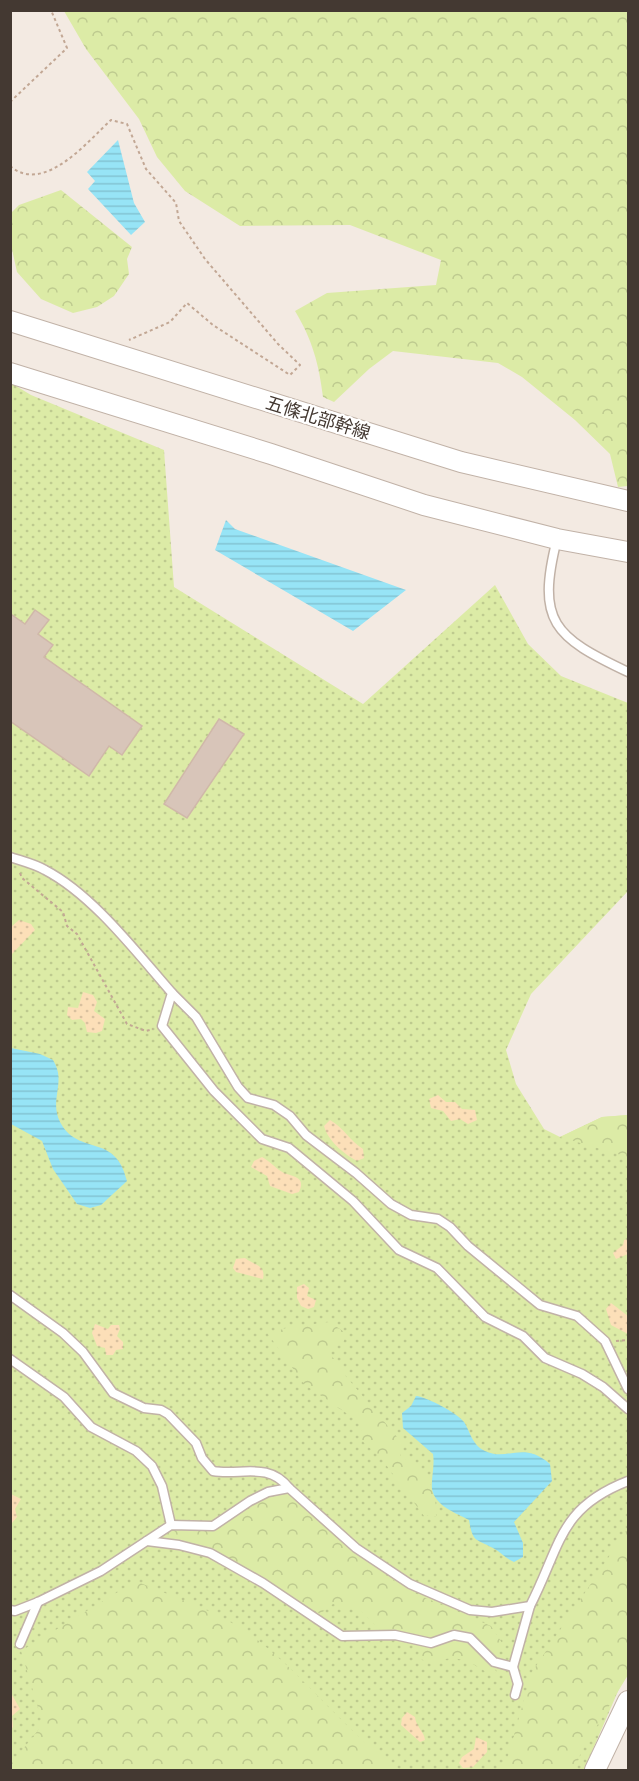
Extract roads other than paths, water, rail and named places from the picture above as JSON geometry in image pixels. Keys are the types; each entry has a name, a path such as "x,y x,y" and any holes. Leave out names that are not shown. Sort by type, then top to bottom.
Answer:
{"street":[{"name":"五條北部幹線","path":"10,321 461,462 628,501"},
{"path":"10,373 271,454 424,505 557,539 628,552"},
{"path":"595,1770 628,1701"}],"lane":[{"path":"557,539 547,586 548,606 555,624 567,638 628,672"},
{"path":"13,858 45,870 76,891 196,1017 238,1088 248,1098 274,1105 290,1116 306,1135 357,1173 391,1204 411,1215 438,1219 450,1227 468,1246 540,1305 577,1316 605,1341 628,1389"},
{"path":"172,993 162,1026 214,1091 262,1139 289,1148 297,1154 353,1201 399,1250 437,1268 485,1317 523,1336 545,1358 582,1374 603,1387 628,1409"},
{"path":"10,1295 63,1334 83,1352 113,1393 137,1406 168,1414 196,1443 202,1458 213,1471 226,1473 248,1469 283,1479 356,1548 410,1584 470,1610 492,1612 530,1606"},
{"path":"10,1359 64,1397 91,1427 136,1451 152,1466 162,1486 171,1525"},
{"path":"515,1695 518,1684 513,1667 530,1606 562,1530 603,1491 628,1481"},
{"path":"10,1610 15,1611 38,1602 101,1571 171,1525 213,1526 250,1501 268,1492 290,1488"},
{"path":"147,1541 179,1545 210,1553 263,1583 308,1614 317,1617 342,1636 395,1635 431,1643 454,1635 470,1638 494,1662 513,1667"},
{"path":"20,1644 38,1602"}],"water":[{"path":"118,140 134,203 145,222 131,235 88,189 95,181 87,172"},
{"path":"226,520 235,529 406,590 353,631 215,550"},
{"path":"11,1048 40,1054 53,1060 58,1077 56,1109 63,1127 80,1141 107,1151 122,1166 127,1181 101,1205 90,1208 77,1204 53,1169 42,1141 11,1124"},
{"path":"416,1396 434,1402 460,1418 474,1442 485,1451 493,1454 532,1453 550,1464 552,1481 514,1522 523,1543 523,1557 514,1562 479,1541 472,1533 469,1520 437,1500 432,1489 433,1454 403,1428 402,1413 411,1406"}]}
